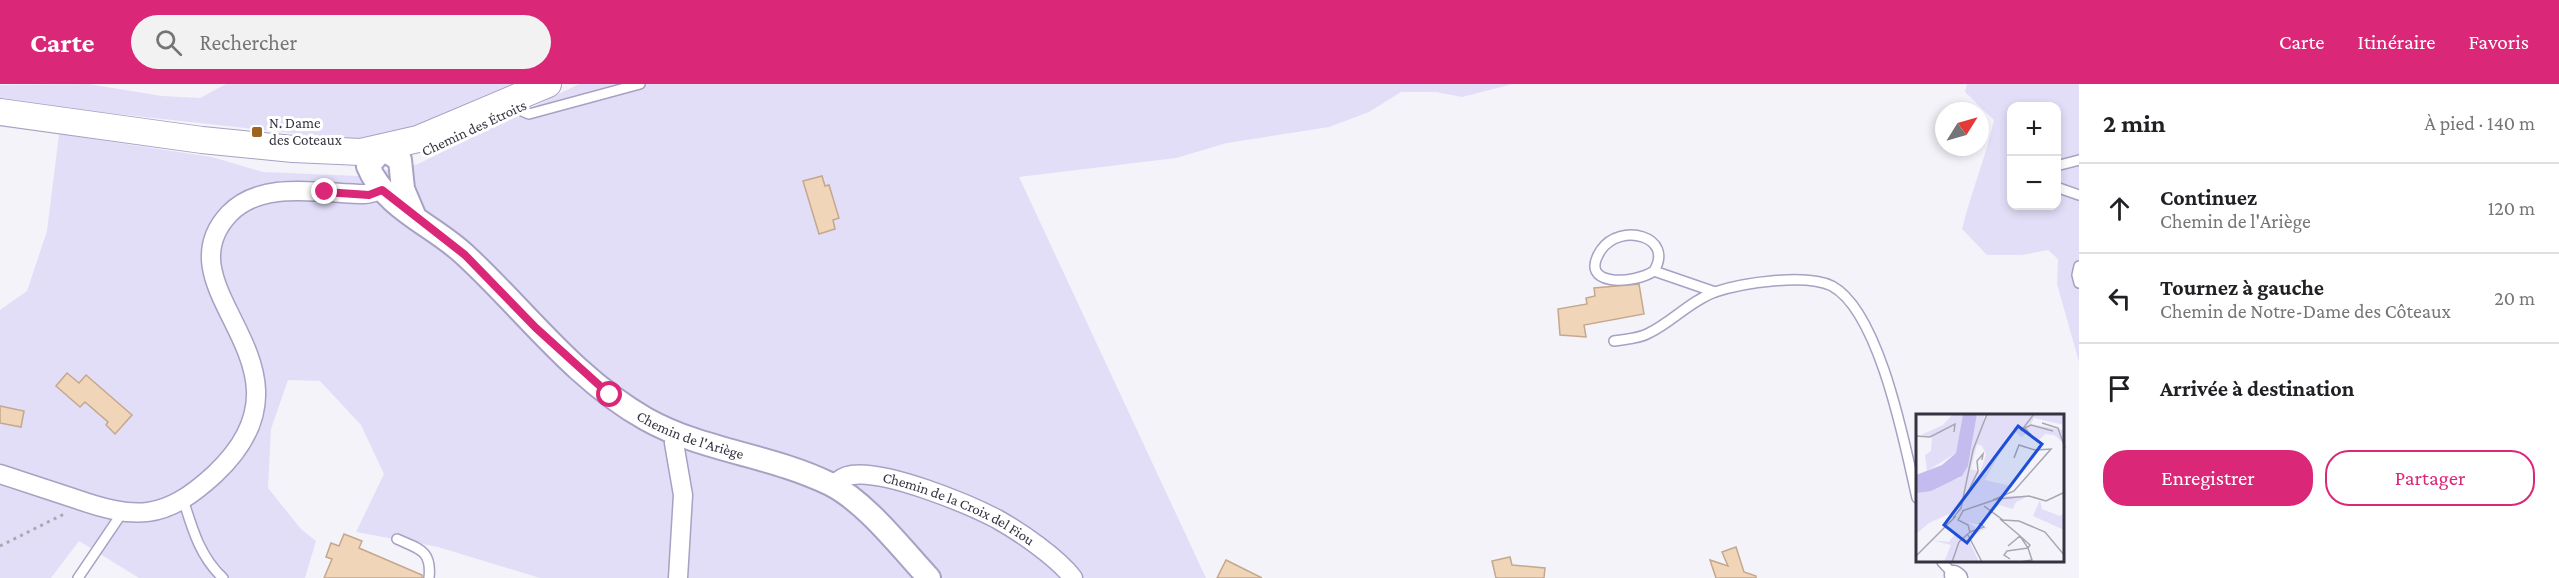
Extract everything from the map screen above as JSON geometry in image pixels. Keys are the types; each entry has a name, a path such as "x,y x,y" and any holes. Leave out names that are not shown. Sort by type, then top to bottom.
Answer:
{"main road":[{"name":"Chemin des Étroits","path":"0,112 202,140 292,161 341,167 451,142 548,84"},
{"name":"Chemin des Étroits","path":"517,103 565,84"}],"street":[{"name":"Chemin de l'Ariège","path":"384,158 394,202 465,255 536,328 585,374 644,418 676,435 798,472 832,486 890,535 928,578"},
{"path":"0,474 122,513 160,509 183,499 225,464 242,444 254,421 257,406 254,369 217,288 211,248 220,226 242,204 260,197 308,191 369,195 392,190 384,158"},
{"path":"676,435 674,443 683,495 678,578"},
{"name":"Chemin de la Croix del Fiou","path":"832,486 838,479 852,475 875,477 908,484 949,499 997,519 1044,552 1073,578"}],"lane":[{"path":"517,103 529,114 640,84"},
{"path":"2061,165 2079,160"},
{"path":"2061,189 2079,195"},
{"path":"1639,235 1655,245 1659,251 1659,260 1654,271 1645,277 1610,281 1602,278 1597,271 1596,263 1601,251 1608,243 1623,236 1639,235"},
{"path":"2079,266 2077,275 2079,283"},
{"path":"1654,271 1715,292"},
{"path":"1614,341 1650,333 1676,313 1715,292 1798,279 1832,286 1848,300 1861,318 1873,343 1888,384 1916,494"},
{"path":"183,499 201,550 212,568 223,578"},
{"path":"78,578 122,513"},
{"path":"397,539 425,552 430,564 429,578"}],"path":[{"path":"0,546 86,502"}],"shaded area":[{"path":"88,84 162,96 200,98 226,84 521,84 441,120 387,136 340,140 0,101 0,85"},
{"path":"579,84 1513,84 1462,97 1436,92 1401,92 1369,112 1329,127 1227,143 1176,158 1019,177 1206,578 540,578 438,547 356,532 384,474 361,425 320,381 288,380 271,429 268,488 301,529 316,541 305,578 139,578 79,541 51,578 0,578 0,310 27,291 47,231 59,134 212,157 263,172 358,176 418,164"},
{"path":"1967,84 2079,84 2079,362 2057,284 2058,259 2048,250 2022,255 1987,255 1962,229 1984,156 1989,156 1989,139 1994,120 1989,115 1989,102 1975,102 1965,92"}],"building":[{"path":"822,176 825,186 829,185 839,218 833,220 835,229 819,234 803,181"},
{"path":"1639,284 1644,314 1584,325 1586,337 1560,335 1558,309 1587,304 1586,298 1595,296 1594,288"},
{"path":"67,373 79,383 86,375 132,415 115,434 106,425 108,422 85,402 80,407 56,386"},
{"path":"0,406 24,411 21,427 0,423"},
{"path":"344,534 362,541 359,548 422,575 422,578 324,578 332,559 326,557 331,543 339,546"},
{"path":"1736,547 1744,572 1756,578 1716,578 1710,560 1728,566 1722,552"},
{"path":"1510,557 1512,565 1545,568 1544,578 1496,578 1492,561"},
{"path":"1226,560 1262,578 1217,578"}],"place":[{"name":"N. Dame des Coteaux","path":"257,132"}],"route":[{"path":"325,192 369,195 382,190 394,202 444,237 465,255 536,328 610,395"}]}
